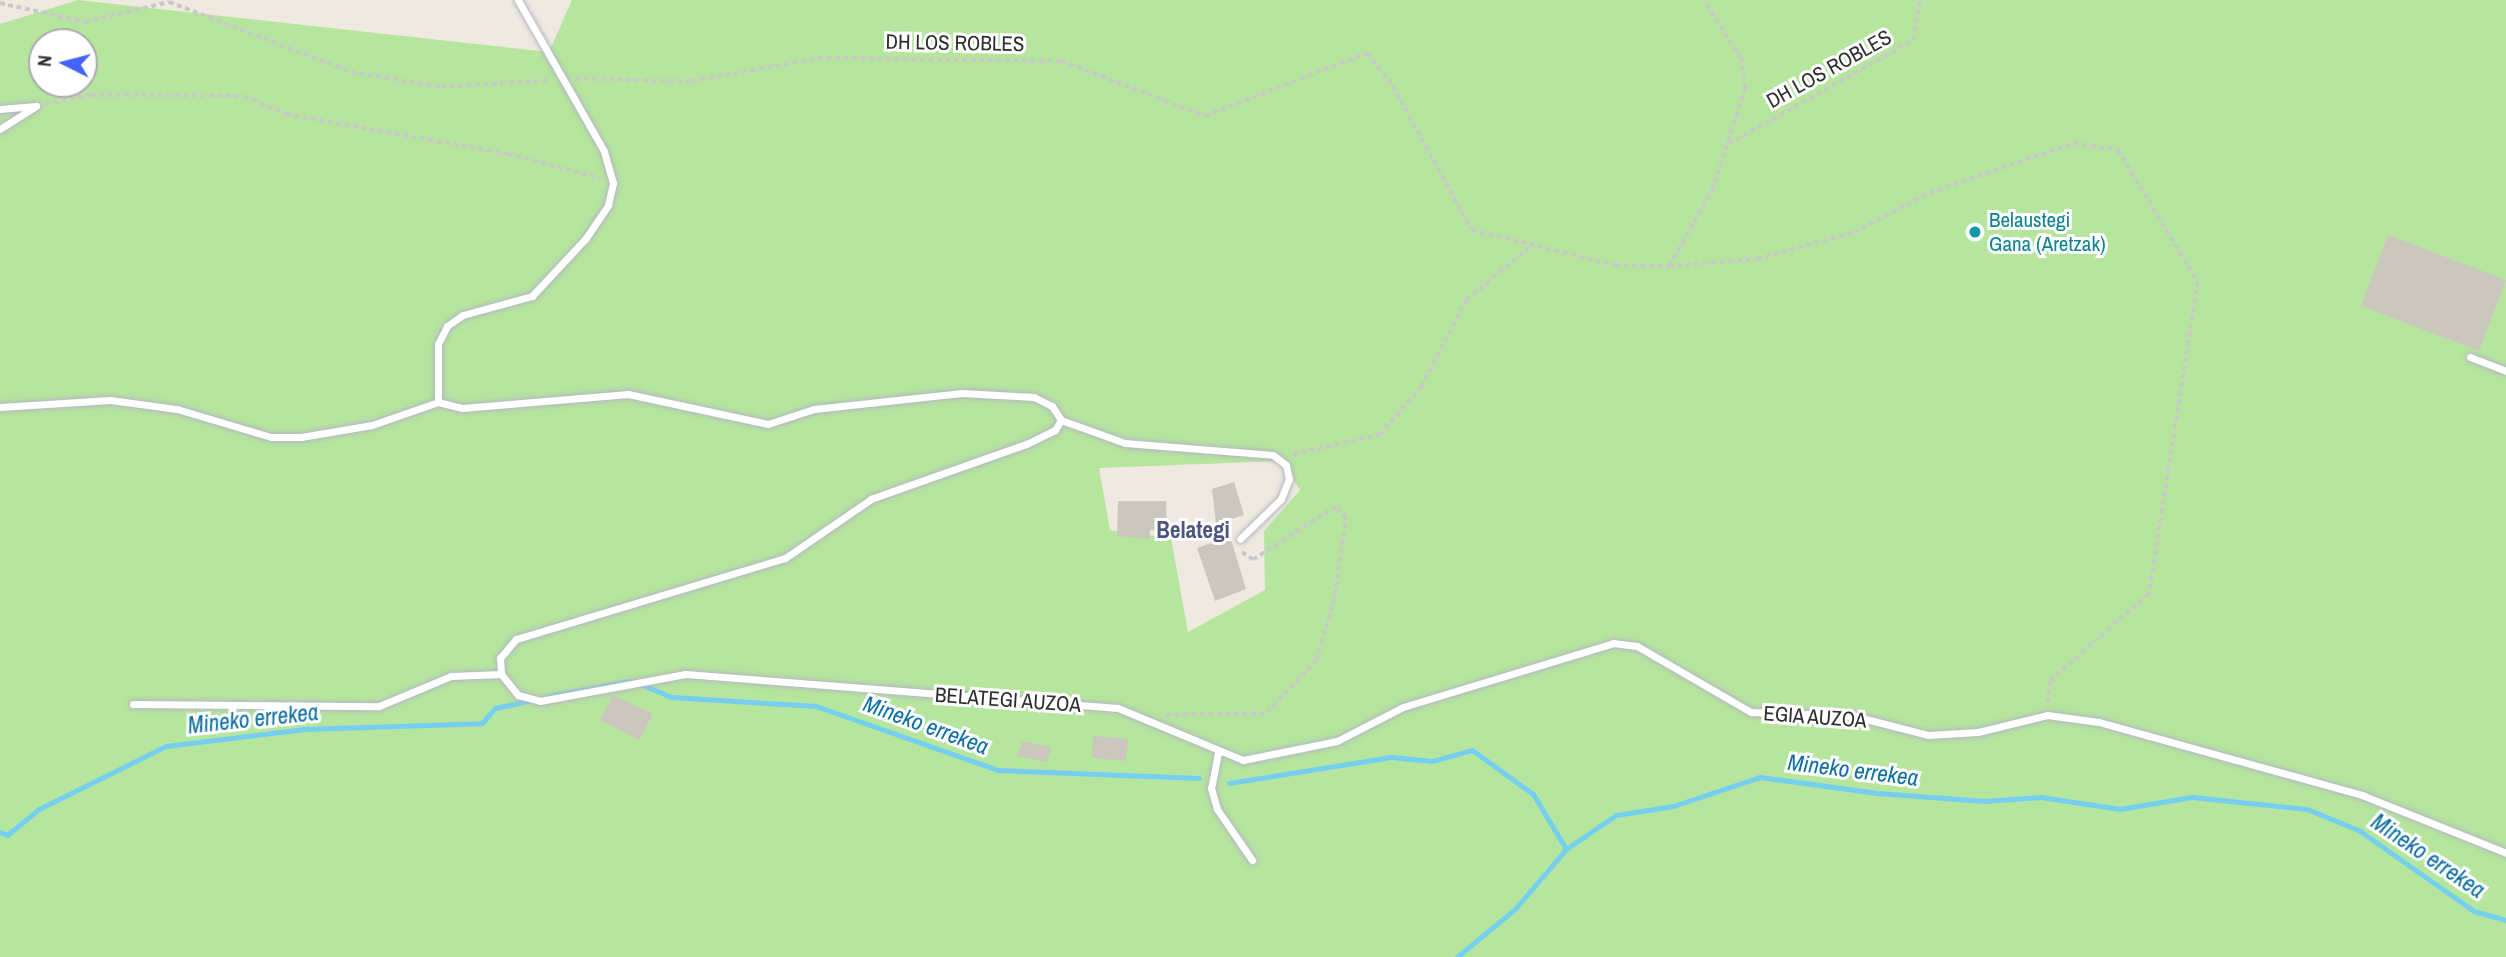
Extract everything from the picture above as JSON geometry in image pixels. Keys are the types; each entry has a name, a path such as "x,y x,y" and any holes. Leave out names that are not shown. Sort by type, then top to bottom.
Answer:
{"lane":[{"path":"438,402 438,344 447,326 463,315 532,296 586,238 608,205 613,183 604,151 518,0"},
{"path":"0,108 36,106"},
{"path":"0,129 36,106"},
{"path":"2470,357 2506,371"},
{"path":"0,407 110,400 177,409 261,435 301,438 372,425 438,402 462,408 628,394 768,424 814,409 962,393 1034,397 1052,405 1060,420 1125,443 1273,455 1286,465 1289,479 1281,499 1240,539"},
{"path":"133,704 379,706 451,676 501,674 500,658 516,639 785,558 871,499 1026,443 1055,430 1060,420"},
{"name":"EGIA AUZOA","path":"1147,716 1218,752 1243,760 1337,741 1403,707 1613,643 1637,646 1751,712 1854,716 1928,735 1978,732 2047,715 2099,722 2189,752 2250,761 2362,795 2506,853"},
{"name":"BELATEGI AUZOA","path":"501,674 518,695 540,701 707,674 1118,708 1147,716"},
{"path":"1218,752 1211,788 1217,809 1252,860"}],"path":[{"name":"DH LOS ROBLES","path":"0,3 85,22 169,2 351,72 442,87 563,78 692,81 818,58 1061,61 1205,116 1367,53 1394,86 1472,230 1529,248 1615,265 1669,266 1712,190 1745,88 1741,59 1703,0"},
{"name":"DH LOS ROBLES","path":"1726,145 1913,40 1920,0"},
{"path":"36,106 90,95 244,96 286,114 508,154 613,183"},
{"path":"1669,266 1757,259 1854,232 1929,192 2074,143 2118,150 2198,282 2149,594 2050,681 2047,715"},
{"path":"1273,455 1318,453 1379,435 1421,387 1466,300 1529,248"},
{"path":"1147,716 1267,713 1316,660 1334,604 1346,518 1336,507 1253,560 1241,553 1240,539"}],"green space":[{"path":"78,0 549,52 572,0 2506,0 2506,957 0,957 0,24","holes":["1281,461 1300,490 1264,531 1265,590 1188,632 1171,538 1110,530 1099,468"]}],"building":[{"path":"2388,235 2506,280 2479,351 2361,306"},
{"path":"1234,482 1244,515 1216,524 1212,489"},
{"path":"1118,501 1166,501 1167,531 1150,530 1150,539 1117,536"},
{"path":"1230,536 1246,589 1215,601 1197,548"},
{"path":"613,695 653,714 639,740 600,720"},
{"path":"1093,736 1128,739 1126,761 1092,758"},
{"path":"1022,741 1051,747 1047,762 1017,756"}],"waterway":[{"name":"Mineko errekea","path":"549,696 629,681"},
{"name":"Mineko errekea","path":"643,685 671,697 816,706 998,770 1199,778"},
{"name":"Mineko errekea","path":"0,832 7,835 39,809 166,746 305,729 482,723 495,708 527,701"},
{"name":"Mineko errekea","path":"1229,783 1391,757 1432,761 1472,750 1533,794 1566,849"},
{"name":"Mineko errekea","path":"1457,957 1515,909 1566,849 1616,815 1673,806 1760,777 1877,793 1985,801 2041,797 2120,809 2192,797 2307,809 2360,831 2474,911 2506,920"}],"place":[{"name":"Belaustegi Gana (Aretzak)","path":"1975,232"}],"district":[{"name":"Belategi","path":"1193,530"}]}
